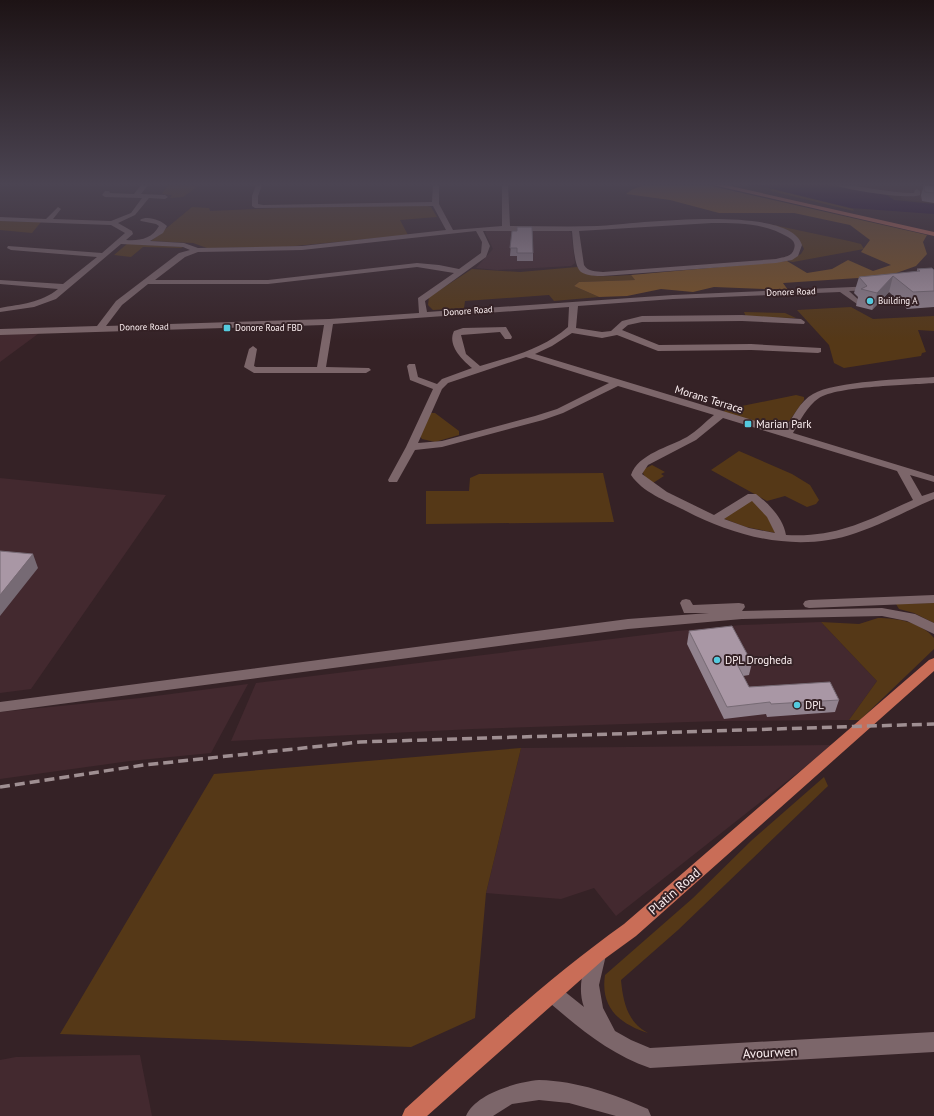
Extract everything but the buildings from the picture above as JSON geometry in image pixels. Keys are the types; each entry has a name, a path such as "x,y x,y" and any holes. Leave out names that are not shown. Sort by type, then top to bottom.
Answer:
{"main road":[{"name":"Platin Road","path":"412,1116 459,1073 597,954 630,930 934,663"}],"street":[{"path":"0,310 18,308 46,301 66,287 126,237"},
{"path":"142,242 150,237"},
{"path":"100,328 119,303 182,255 197,250 302,248 397,237"},
{"path":"423,315 421,300 482,257 487,251 488,244 483,237"},
{"path":"576,237 582,270 591,273 610,273 776,261 793,256 798,250 799,244 794,237"},
{"path":"121,242 184,245 197,250"},
{"path":"10,248 104,256"},
{"path":"146,282 268,282 417,265 439,266 460,272"},
{"path":"0,282 66,287"},
{"name":"Donore Road","path":"0,332 329,322 673,296 881,288"},
{"path":"843,290 857,302"},
{"path":"570,330 574,310 573,303"},
{"path":"393,480 411,447 438,388 450,379 477,368 525,354 550,343 570,330 596,335 616,331 625,323 642,319 742,318 801,322"},
{"path":"321,370 329,322"},
{"path":"477,368 462,356 456,337 458,333 463,331 504,329 508,337"},
{"path":"616,331 658,348 745,347 818,350"},
{"path":"253,349 249,367 254,370 366,370"},
{"name":"Morans Terrace","path":"525,354 720,415 934,479"},
{"path":"412,366 413,382 438,388"},
{"path":"787,435 811,400 822,393 836,390 934,380"},
{"path":"411,447 442,444 539,418 560,411 616,383"},
{"path":"720,415 692,438 644,464 638,469 636,475 641,481 670,498 715,520 730,526 781,537 816,539 838,536 861,528 934,495"},
{"path":"902,470 919,501"},
{"path":"715,520 752,496 766,509 780,530 781,537"},
{"path":"0,707 628,624 934,599"},
{"path":"686,603 689,610 822,608 898,614 910,616 934,629"},
{"name":"Avourwen","path":"597,954 591,975 589,994 595,1014 611,1039"},
{"name":"Avourwen","path":"552,993 611,1039 638,1055 661,1058 934,1042"},
{"path":"476,1116 488,1106 525,1091 556,1091 619,1107 641,1116"}],"shaded area":[{"path":"156,237 387,237 285,247 207,248 193,243 151,241"},
{"path":"487,237 572,237 575,263 571,266 497,270 476,268 493,249"},
{"path":"795,237 831,237 861,244 864,249 793,262 788,261 801,254 804,249"},
{"path":"866,237 926,237 923,242 927,254 916,266 888,276 783,283 788,290 714,287 693,292 661,289 627,296 599,297 574,286 579,282 635,280 631,275 787,261 807,273 832,269 848,260 873,271 891,265 861,252 870,240"},
{"path":"128,243 183,247 143,247 131,257 114,255"},
{"path":"577,267 582,271 596,276 631,275 635,280 579,282 574,286 599,297 554,301 549,295 465,301 464,308 433,310 428,305 429,297 472,269 520,272"},
{"path":"851,307 873,319 934,316 934,331 918,330 926,352 922,353 921,356 844,368 834,363 829,345 797,310"},
{"path":"744,312 785,313 796,318 746,317"},
{"path":"42,331 0,362 0,333"},
{"path":"796,395 804,397 804,400 785,427 772,427 723,412 727,409"},
{"path":"431,413 435,413 459,431 459,435 435,442 422,439 420,436"},
{"path":"739,451 792,474 810,485 819,500 816,504 807,507 785,496 767,501 711,470"},
{"path":"652,465 665,472 661,474 664,476 653,483 646,479 643,473 644,469"},
{"path":"603,473 614,522 426,524 426,491 469,491 470,478 479,474"},
{"path":"0,478 166,495 31,689 0,693"},
{"path":"748,500 758,503 762,507 776,533 746,527 722,518"},
{"path":"934,603 934,623 914,613 899,609 896,604"},
{"path":"878,618 901,620 922,628 934,638 934,649 860,720 849,720 877,681 821,622 859,624"},
{"path":"821,622 877,681 849,720 721,721 473,729 231,741 256,683 677,631 741,625"},
{"path":"248,684 211,753 130,761 0,779 0,712 140,698"},
{"path":"833,745 616,916 594,888 561,899 486,893 521,748"},
{"path":"521,748 486,893 475,1018 411,1047 60,1034 214,774"},
{"path":"824,777 828,786 678,930 621,980 627,1010 635,1023 648,1033 629,1025 614,1013 606,997 604,987 605,975 693,898 752,840"},
{"path":"140,1055 152,1116 0,1116 0,1060 16,1057"}],"railway":[{"path":"0,787 144,765 360,742 934,724"}],"place":[{"name":"Building A","path":"870,301"},
{"name":"Donore Road FBD","path":"227,328"},
{"name":"Marian Park","path":"748,424"},
{"name":"DPL Drogheda","path":"717,660"},
{"name":"DPL","path":"797,705"}]}
